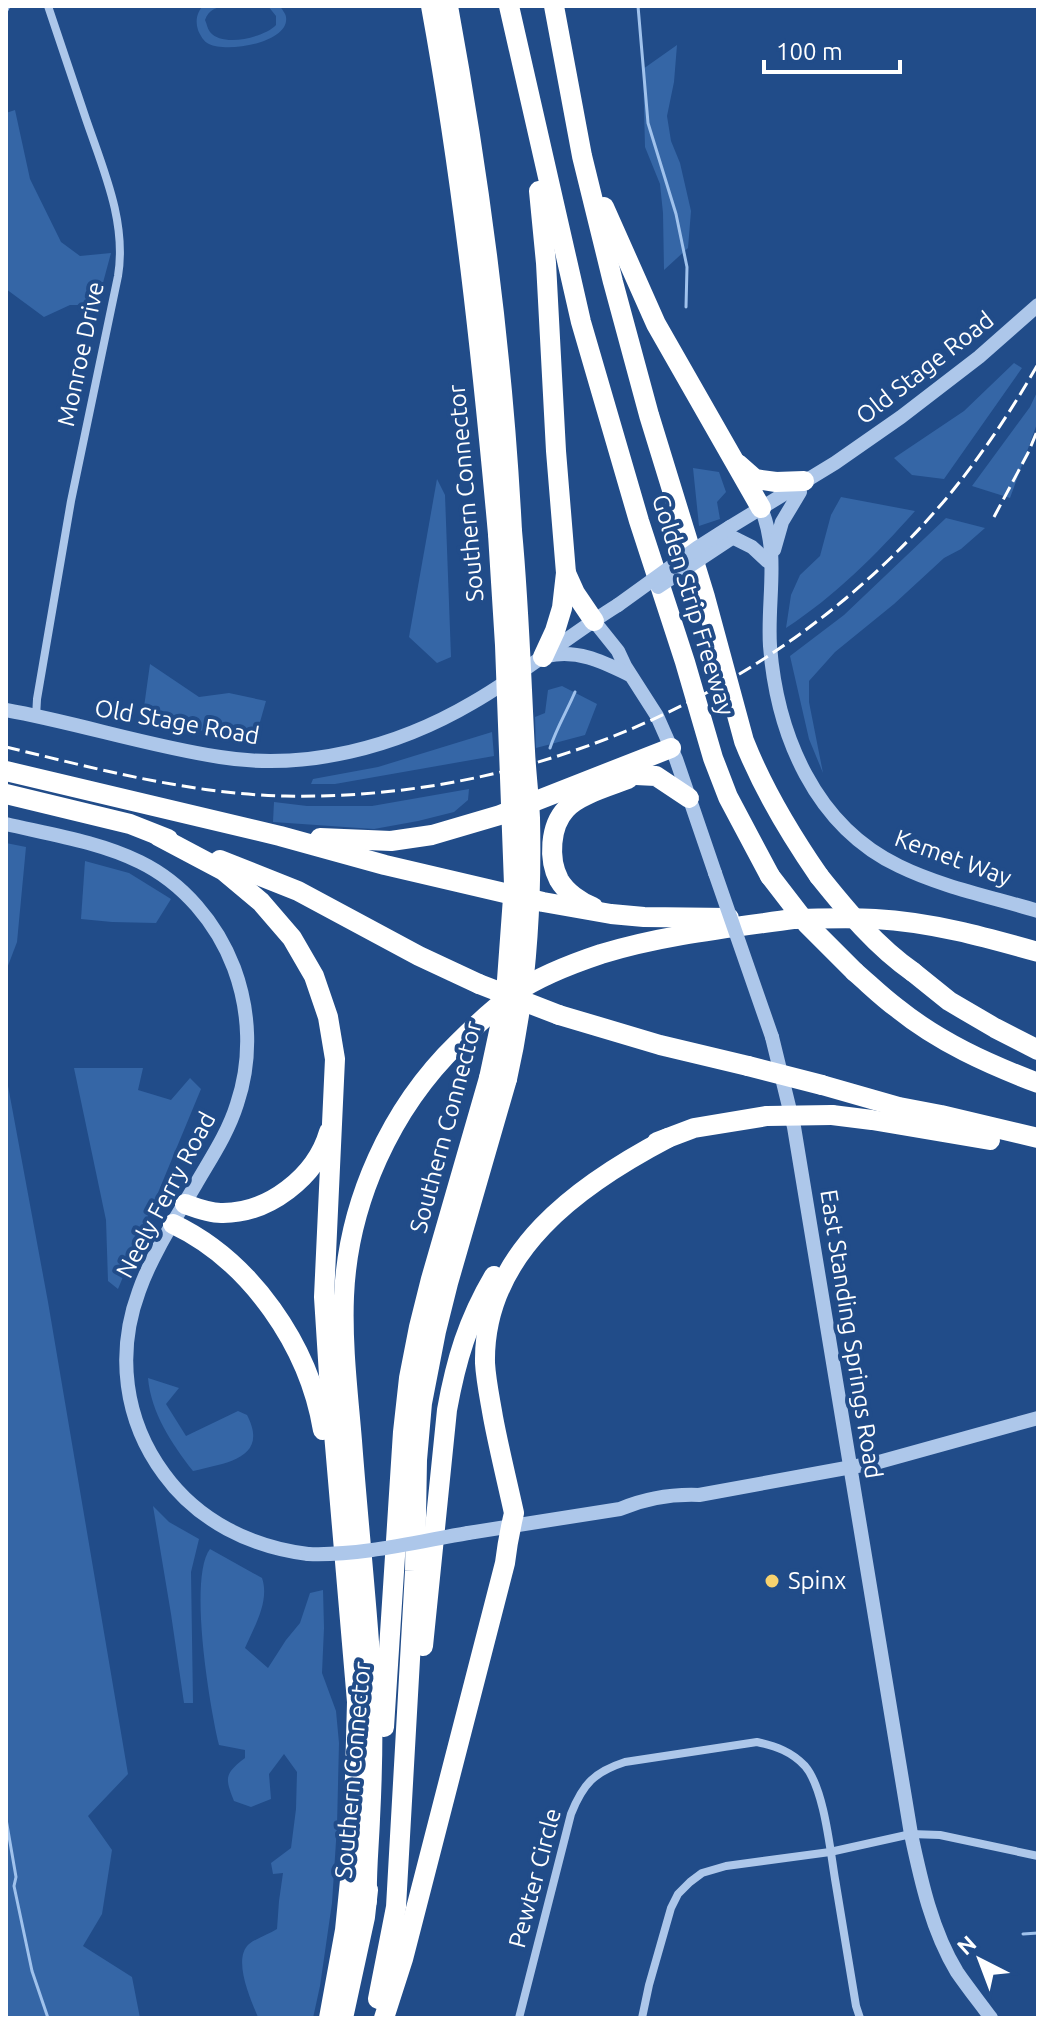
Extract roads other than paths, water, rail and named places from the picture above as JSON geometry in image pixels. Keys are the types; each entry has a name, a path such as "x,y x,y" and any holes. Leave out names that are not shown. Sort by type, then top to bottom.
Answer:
{"highway":[{"name":"Southern Connector","path":"431,6 450,119 505,533"},
{"name":"Southern Connector","path":"373,2018 396,1907 422,1403 498,1078 514,884 505,645 507,444 473,156 448,6"},
{"name":"Golden Strip Freeway","path":"509,6 581,322 639,521 728,797 770,876 807,924 855,972 896,1008 945,1041 1038,1083"},
{"name":"Golden Strip Freeway","path":"554,6 582,156 634,362 753,764 819,876 843,907 877,942 949,1001 1038,1050"},
{"path":"531,103 546,263 566,573 562,608 543,657"},
{"path":"582,156 656,324 762,512"},
{"path":"734,461 755,479 802,486"},
{"path":"566,573 594,621"},
{"path":"611,914 580,902 560,880 552,852 553,832 566,808 673,754"},
{"path":"280,836 391,841 432,835 500,815 673,754"},
{"path":"6,771 280,836 413,872 611,914 663,918 876,919 984,936 1038,952"},
{"path":"636,775 656,776 689,798"},
{"path":"6,794 130,824 298,891 419,956 479,984 559,1015 660,1045 899,1107 1038,1138"},
{"path":"158,836 224,871 261,902 292,938 314,976 328,1017 335,1059 324,1297 357,1702 355,1814 347,1914 329,2018"},
{"path":"367,1901 372,1685 346,1371 344,1306 353,1234 377,1161 395,1124 431,1072 475,1026 517,992 603,954 678,936 793,919"},
{"name":"Southern Connector","path":"343,2018 365,1917 375,1850 409,1378 431,1279 498,1078"},
{"path":"185,1204 212,1212 232,1213 252,1208 282,1193 300,1180 315,1163 327,1139 334,1104"},
{"path":"404,1760 420,1679 453,1372 464,1336 500,1266 525,1232 552,1204 577,1183 630,1152 694,1128 767,1116 832,1115 1038,1149"},
{"path":"384,2018 403,1959 505,1563 514,1513 485,1366 488,1324 496,1298 516,1259 538,1231 566,1204 633,1156 668,1138"},
{"path":"173,1224 213,1248 251,1284 273,1311 291,1341 312,1389 328,1462 355,1733"}],"street":[{"name":"Monroe Drive","path":"36,717 71,501 121,251 119,224 110,190 48,6"},
{"name":"Old Stage Road","path":"6,710 222,758 276,760 332,755 372,746 422,728 475,702 594,621 620,608 697,548 731,534 802,486 945,384 1038,305"},
{"path":"731,534 752,547 770,565 782,522 802,486"},
{"name":"Kemet Way","path":"762,512 762,549 770,565 770,645 776,689 802,769 824,805 858,840 898,865 942,882 1038,911"},
{"name":"East Standing Springs Road","path":"594,621 606,648 628,671 652,706 673,754 772,1037 794,1127 911,1834 932,1914 948,1954 991,2018"},
{"path":"543,657 554,654 581,655 628,671"},
{"name":"Neely Ferry Road","path":"6,824 98,846 139,861 164,876 210,922 227,951 239,982 246,1013 248,1043 245,1076 237,1107 139,1289 129,1321 125,1355 128,1391 137,1424 160,1470 196,1509 222,1527 272,1547 308,1554 369,1550 879,1462 1038,1418"},
{"name":"Pewter Circle","path":"519,2018 571,1814 577,1799 591,1780 605,1769 625,1762 757,1742 772,1745 792,1755 806,1767 815,1782 860,2018"},
{"path":"642,2018 671,1908 678,1894 702,1873 726,1866 830,1852 911,1834 940,1835 1038,1856"}],"waterway":[{"path":"6,12 9,6"},
{"path":"638,6 648,123 676,214 687,267 686,307"},
{"path":"550,748 575,692"},
{"path":"6,1819 16,1877 14,1886 32,1971 48,2018"},
{"path":"1023,1934 1038,1933"}],"railway":[{"path":"6,747 179,785 285,796 380,792 473,778 564,754 652,720 735,677 813,624 885,563 950,494 997,431 1038,364"},
{"path":"994,517 1038,429"}],"place":[{"name":"Spinx","path":"772,1581"}]}
